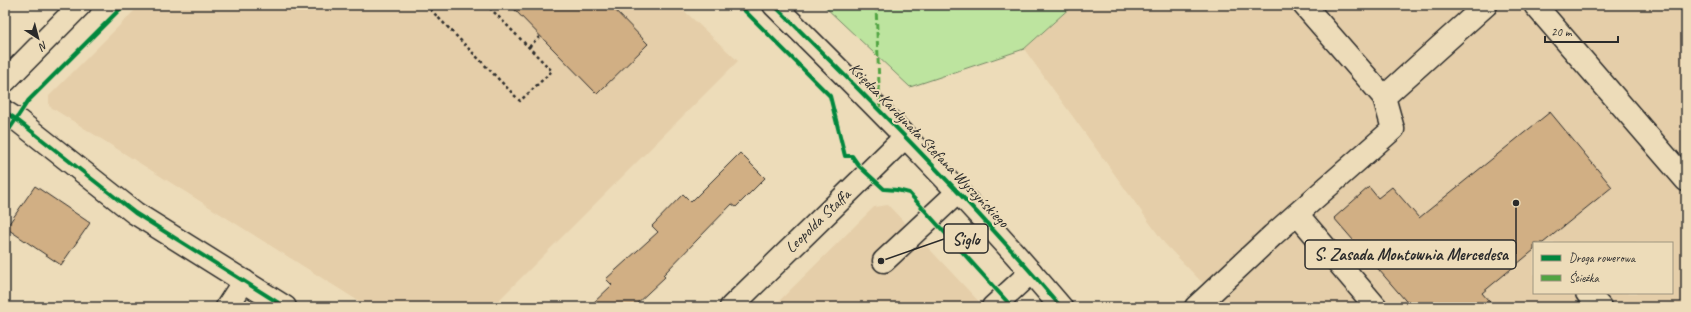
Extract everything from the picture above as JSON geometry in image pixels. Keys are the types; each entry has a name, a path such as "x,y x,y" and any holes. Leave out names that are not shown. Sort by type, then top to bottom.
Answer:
{"street":[{"path":"5,81 80,5"},
{"name":"Księdza Kardynała Stefana Wyszyńskiego","path":"774,5 906,136 1031,272 1061,307"},
{"path":"1196,307 1297,214 1393,129 1384,97 1304,5"},
{"path":"1384,97 1486,5"},
{"path":"1535,5 1686,180"},
{"path":"5,112 16,119 135,213 285,307"},
{"name":"Leopolda Staffa","path":"731,307 906,136"},
{"path":"884,261 958,192"},
{"path":"1297,214 1376,307"},
{"path":"993,307 1031,272"},
{"path":"227,307 244,281"},
{"path":"1588,294 1600,307"}],"path":[{"path":"426,5 520,101 552,71 487,5"},
{"path":"529,47 540,36"}],"shaded area":[{"path":"140,5 678,5 738,61 492,307 368,307 49,106 49,96"},
{"path":"1073,5 1686,5 1686,307 1217,307 1220,301 1165,244 1024,49"},
{"path":"888,205 984,307 773,307 874,207"}],"green space":[{"path":"823,5 1073,5 1024,49 910,87"}],"building":[{"path":"510,5 610,5 648,44 597,94"},
{"path":"1550,112 1612,187 1544,242 1533,242 1533,251 1482,293 1494,307 1411,307 1334,218 1369,187 1378,198 1392,187 1419,218"},
{"path":"740,153 765,178 736,207 732,204 663,275 665,277 633,307 589,307 612,285 606,279 658,232 652,226 683,194 691,202"},
{"path":"35,186 90,223 61,265 6,228"}],"marked path":[{"path":"876,5 880,111"}],"cycle path":[{"path":"5,136 28,101 124,5"},
{"path":"739,5 830,96 845,156 852,156 859,166 884,189 909,193 1012,307"},
{"path":"774,5 885,116 957,191 1061,307"},
{"path":"5,112 16,119 135,213 285,307"}],"place":[{"name":"S. Zasada Montownia Mercedesa","path":"1516,203"},
{"name":"Siglo","path":"881,261"}]}
